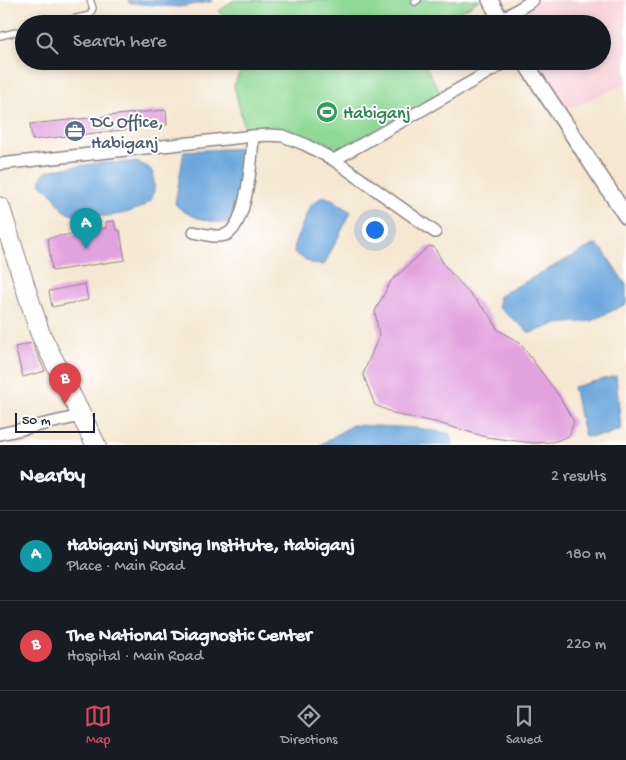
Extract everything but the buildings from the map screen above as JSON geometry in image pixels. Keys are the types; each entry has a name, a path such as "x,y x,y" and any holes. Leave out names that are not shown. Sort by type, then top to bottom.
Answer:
{"main road":[{"path":"0,207 40,333 96,445"}],"street":[{"path":"490,0 498,15"},
{"path":"512,15 533,0"},
{"path":"334,160 492,70"},
{"path":"530,70 626,216"},
{"path":"194,232 217,236 225,235 232,231 237,223 245,199 251,169 253,136"},
{"path":"0,164 253,136 283,136 304,144 334,160 435,232"},
{"path":"0,434 81,416"}],"lane":[{"path":"90,0 93,8 90,15"},
{"path":"0,36 15,32"}],"shaded area":[{"path":"532,0 626,0 626,84 564,111 539,70 611,70 611,15 509,15"}],"green space":[{"path":"234,0 480,0 455,15 221,15 219,11"},
{"name":"Habiganj","path":"241,70 428,70 441,94 338,159 290,129 245,131 234,85"}],"water":[{"path":"128,0 213,0 179,7 129,3"},
{"path":"246,148 245,183 238,205 227,223 213,222 192,216 175,204 184,151"},
{"path":"135,162 146,166 153,173 154,193 151,200 145,205 125,213 89,217 70,214 65,212 47,188 41,185 43,175 51,170 98,163"},
{"path":"323,196 334,200 351,212 324,265 313,264 294,253 295,242 310,206"},
{"path":"595,244 603,250 626,285 626,304 591,321 556,324 530,333 498,307 499,296"},
{"path":"616,376 621,429 606,435 585,437 573,387"},
{"path":"352,425 418,428 451,434 453,445 320,445"}],"place":[{"name":"Habiganj","path":"327,112"},
{"name":"DC Office, Habiganj","path":"75,131"},
{"name":"Habiganj Nursing Institute, Habiganj","path":"86,249"},
{"name":"The National Diagnostic Center","path":"65,404"}]}
